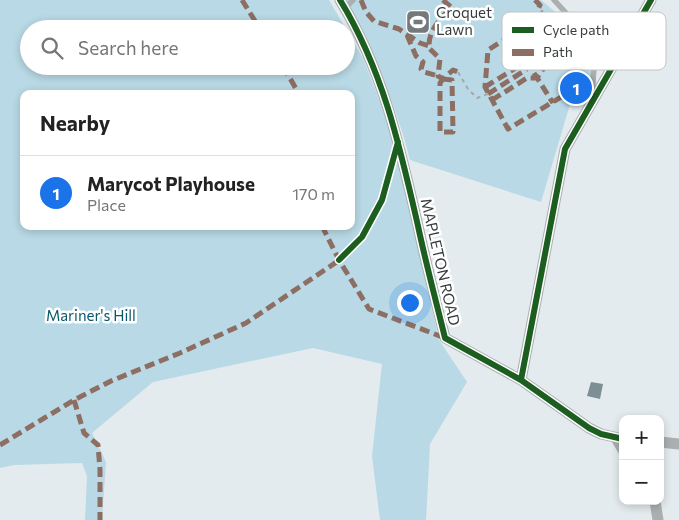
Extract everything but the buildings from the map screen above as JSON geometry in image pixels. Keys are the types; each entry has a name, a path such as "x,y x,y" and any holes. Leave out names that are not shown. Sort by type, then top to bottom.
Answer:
{"street":[{"path":"644,12 651,0"},
{"name":"MAPLETON ROAD","path":"346,3 354,20"},
{"name":"MAPLETON ROAD","path":"355,23 373,64 398,139 445,338 521,380 589,428 601,434 619,438"},
{"path":"521,380 565,149 610,70"},
{"path":"664,442 679,444"},
{"path":"656,505 658,520"}],"lane":[{"path":"554,0 565,12"},
{"path":"591,103 594,70"}],"path":[{"path":"458,72 472,94 477,98 488,94"}],"green space":[{"name":"Mariner's Hill","path":"0,0 329,0 341,20 20,20 20,75 355,75 355,45 363,58 392,133 439,340 467,382 430,444 426,520 380,520 372,456 382,364 313,348 153,382 92,433 106,462 102,520 85,520 87,476 82,463 14,465 0,468"},
{"path":"344,0 541,0 555,12 502,12 502,70 590,70 592,75 590,86 571,101 541,202 410,160 390,98"}],"marked path":[{"path":"242,0 254,20"},
{"path":"361,0 366,12 374,21 399,29 420,43 429,46"},
{"path":"443,0 451,7 439,21 430,36 429,48 440,59 438,76 443,79 453,70 458,72"},
{"path":"535,0 540,5 538,9 540,12"},
{"path":"407,35 416,56 423,62 421,69 424,72 438,76"},
{"path":"502,41 488,50 485,87 508,129 566,94 564,89 567,85"},
{"path":"485,87 513,70"},
{"path":"488,94 525,70"},
{"path":"492,100 527,78 537,78 542,70"},
{"path":"569,83 570,80 574,79 575,70"},
{"path":"534,73 553,103"},
{"path":"288,75 297,90"},
{"path":"443,79 452,80 453,132 440,132 440,83 443,79"},
{"path":"324,230 339,260 369,309 445,338"},
{"path":"0,445 74,400 111,381 180,353 246,323 341,259"},
{"path":"74,400 84,433 98,445 100,520"}],"cycle path":[{"path":"340,0 351,20"},
{"path":"644,12 651,0"},
{"path":"355,27 379,81 397,138 445,338 521,380 589,428 601,434 619,438"},
{"path":"521,380 565,149 611,70"},
{"path":"339,260 362,237 382,200 398,142"}],"place":[{"name":"Croquet Lawn","path":"418,22"},
{"name":"Marycot Playhouse","path":"576,88"}]}
